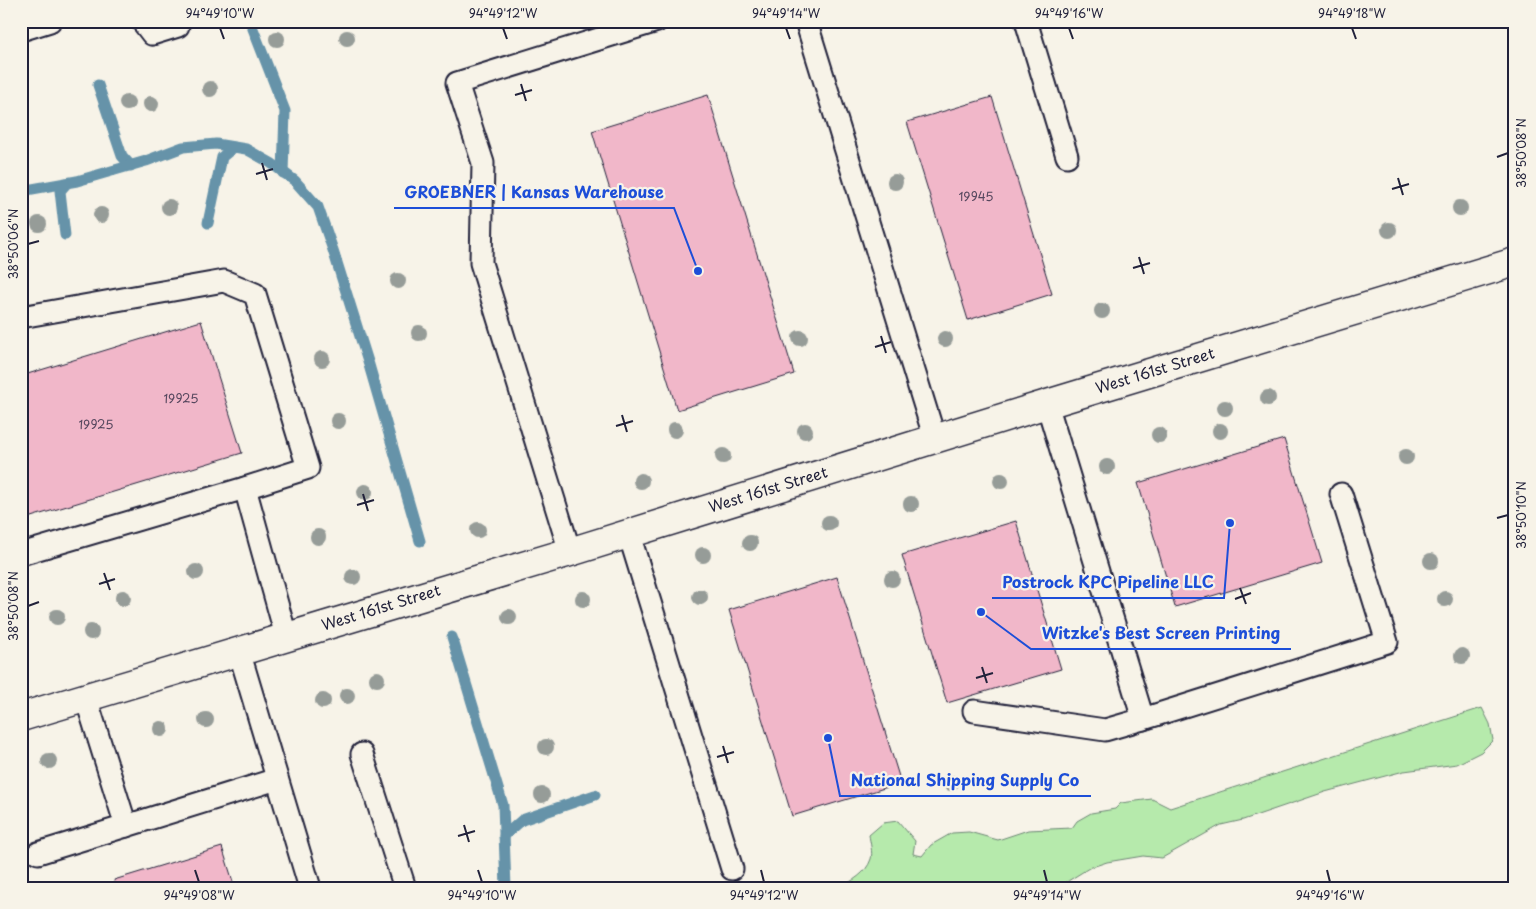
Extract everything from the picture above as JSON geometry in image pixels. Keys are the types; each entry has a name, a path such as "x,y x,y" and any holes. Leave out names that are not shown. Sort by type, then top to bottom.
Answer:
{"street":[{"name":"West 161st Street","path":"21,717 570,552 1047,404 1515,262"}],"lane":[{"path":"21,30 50,21"},
{"path":"142,21 152,34 178,26"},
{"path":"570,552 481,263 483,164 457,83 657,21"},
{"path":"806,21 935,439"},
{"path":"1026,21 1067,156"},
{"path":"21,317 224,281 255,294 308,468 21,554"},
{"path":"1047,404 1144,719"},
{"path":"245,488 286,636"},
{"path":"974,711 1105,730 1387,642 1341,494"},
{"path":"629,534 732,869"},
{"path":"239,651 310,888"},
{"path":"86,698 126,826"},
{"path":"362,754 405,888"},
{"path":"38,853 277,779"}],"green space":[{"path":"1482,708 1490,724 1493,740 1481,752 1457,764 1404,771 1325,792 1243,820 1221,825 1162,858 1143,856 1107,862 1089,868 1060,886 1053,888 839,888 849,883 866,869 872,857 869,835 883,823 898,821 915,841 913,854 922,856 931,845 952,833 969,832 998,840 1028,830 1072,828 1077,821 1091,813 1115,809 1121,803 1152,799 1170,808"}],"building":[{"path":"708,95 794,374 677,410 592,131"},
{"path":"992,97 1052,294 968,320 907,122"},
{"path":"201,321 242,453 21,520 21,376"},
{"path":"1284,439 1322,563 1175,607 1138,483"},
{"path":"1016,521 1061,669 947,703 902,555"},
{"path":"837,577 901,783 792,816 729,610"},
{"path":"222,847 235,888 116,888 114,880"}],"waterway":[{"path":"250,21 285,111 283,173"},
{"path":"98,85 122,156 131,166"},
{"path":"21,191 77,181 146,161 183,147 216,144 246,149 271,163 295,181 318,207 333,250 369,365 420,541"},
{"path":"208,223 222,157 234,147"},
{"path":"65,235 60,191 67,183"},
{"path":"452,637 503,805 506,888"},
{"path":"504,836 522,820 595,795"}],"place":[{"name":"GROEBNER | Kansas Warehouse","path":"698,271"},
{"name":"Postrock KPC Pipeline LLC","path":"1230,523"},
{"name":"Witzke's Best Screen Printing","path":"981,612"},
{"name":"National Shipping Supply Co","path":"828,738"}]}
